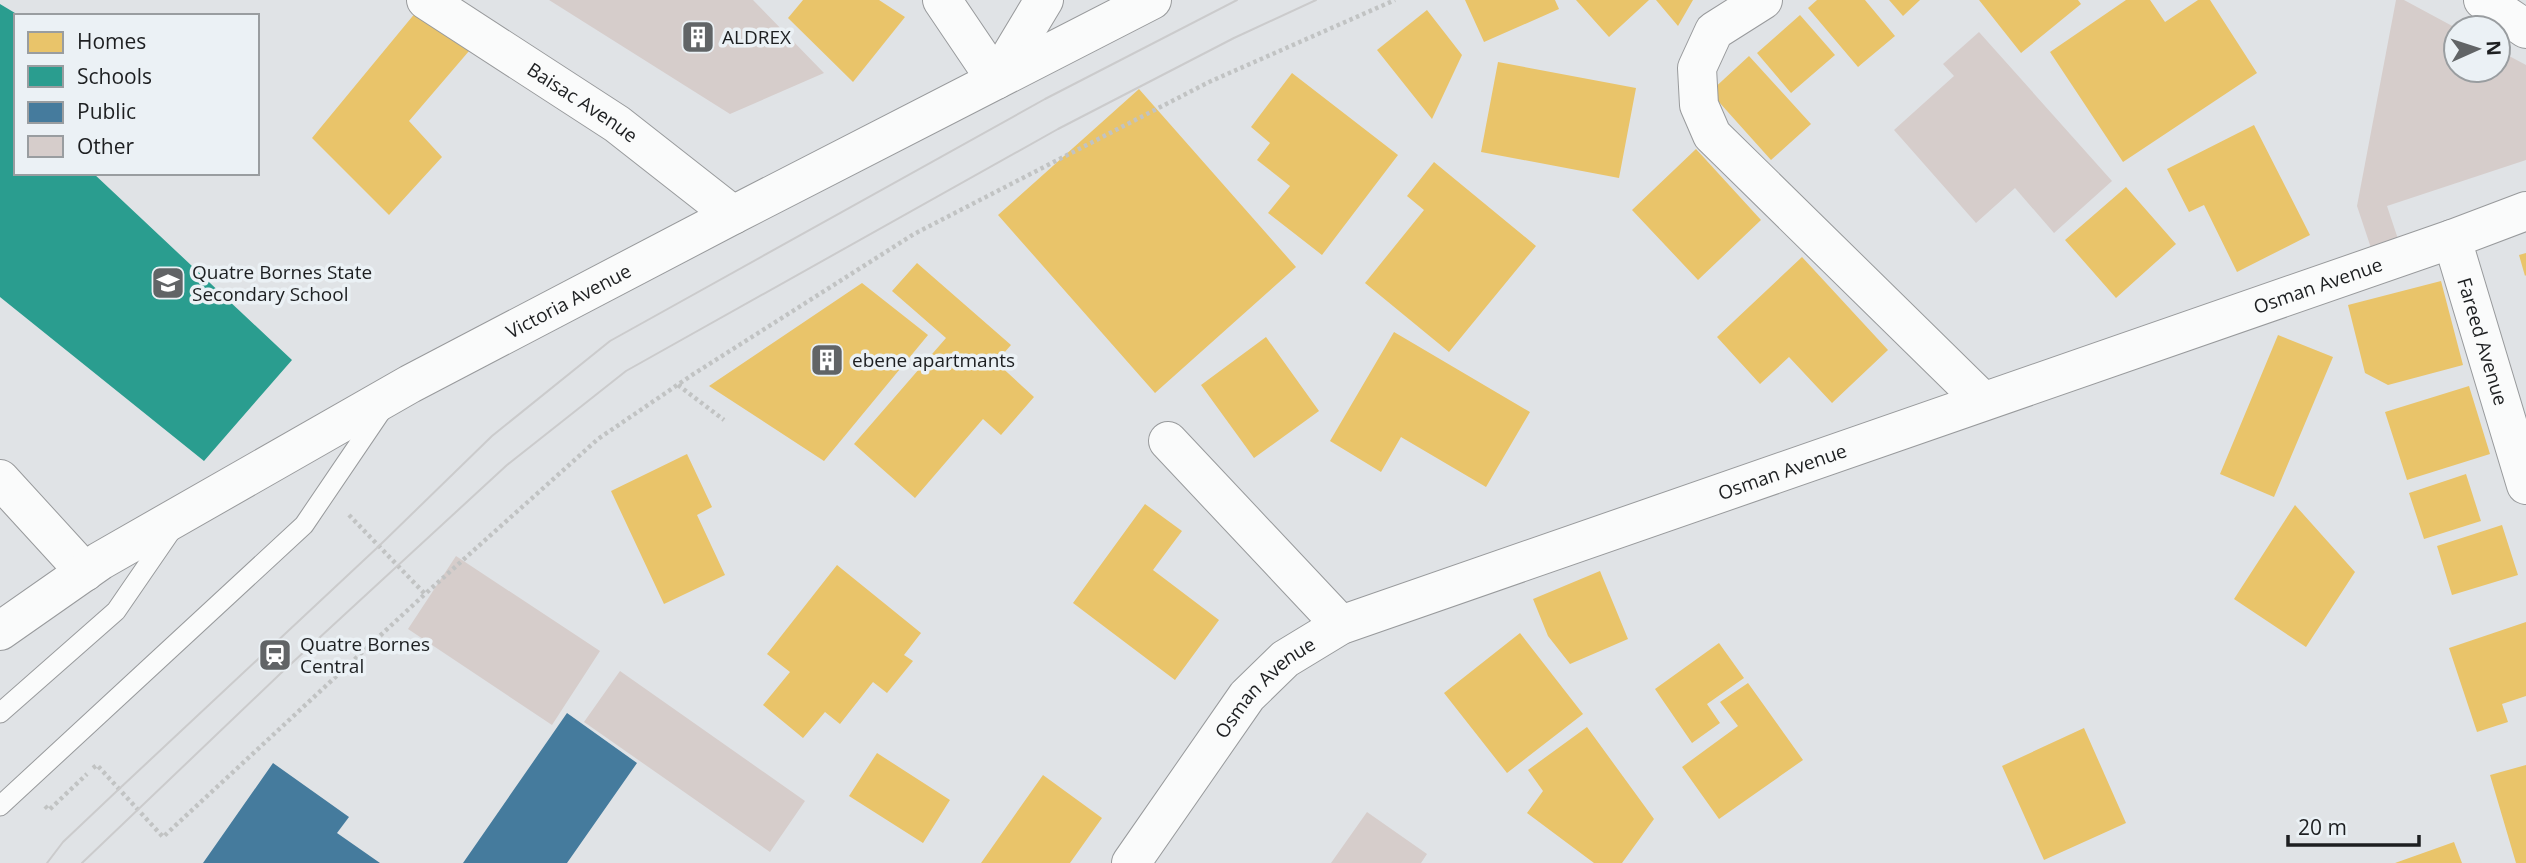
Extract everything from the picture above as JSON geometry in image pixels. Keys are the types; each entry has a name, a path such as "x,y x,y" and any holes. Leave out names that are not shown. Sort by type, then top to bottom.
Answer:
{"street":[{"name":"Baisac Avenue","path":"426,0 617,124 733,215"},
{"path":"942,0 996,80 1044,0"},
{"name":"Victoria Avenue","path":"0,631 85,572 393,395 733,215 1152,0"},
{"path":"1763,0 1714,30 1697,68 1699,104 1712,135 1983,401"},
{"path":"2483,0 2526,29"},
{"name":"Osman Avenue","path":"1132,863 1247,696 1284,659 1342,625 2526,211"},
{"name":"Fareed Avenue","path":"2452,239 2526,485"},
{"path":"1168,441 1342,625"},
{"path":"0,479 85,572"}],"lane":[{"path":"0,806 304,525 393,395"},
{"path":"0,713 116,611 184,513"}],"path":[{"path":"25,783 49,810 97,765 163,837 425,594 598,439 914,234 1209,82 1395,0"},
{"path":"678,385 724,420"},
{"path":"338,521 346,512 425,594"}],"building: Homes":[{"path":"803,0 879,0 905,17 853,82 788,18"},
{"path":"1465,0 1555,0 1559,9 1484,42"},
{"path":"1576,0 1649,0 1609,37"},
{"path":"1656,0 1693,0 1678,26"},
{"path":"1817,0 1865,0 1895,36 1858,67 1808,8"},
{"path":"1889,0 1920,0 1903,16"},
{"path":"1979,0 2078,0 2081,4 2021,53"},
{"path":"2126,0 2150,0 2165,22 2198,0 2210,0 2257,73 2123,162 2050,52"},
{"path":"421,6 469,51 409,121 442,157 389,215 312,138"},
{"path":"1427,10 1462,55 1432,119 1377,50"},
{"path":"1800,15 1835,55 1791,93 1757,53"},
{"path":"1749,56 1811,124 1771,160 1710,92"},
{"path":"1498,62 1636,88 1619,178 1481,152"},
{"path":"1292,73 1398,155 1322,255 1268,213 1290,186 1257,160 1270,143 1251,127"},
{"path":"1139,89 1296,267 1155,393 998,215"},
{"path":"2254,125 2310,235 2237,272 2204,205 2189,212 2167,169"},
{"path":"1696,149 1761,220 1698,280 1632,210"},
{"path":"1434,162 1536,246 1449,352 1365,283 1424,210 1407,196"},
{"path":"2126,187 2176,244 2116,298 2065,240"},
{"path":"2526,253 2526,275 2525,276 2519,255"},
{"path":"1802,257 1888,350 1832,403 1789,357 1760,384 1717,337"},
{"path":"917,263 1011,345 996,362 1034,397 1001,435 983,419 915,498 854,444 946,338 892,291"},
{"path":"2441,281 2463,365 2388,385 2365,373 2348,305"},
{"name":"ebene apartmants","path":"862,283 928,335 824,461 709,386"},
{"path":"1394,332 1530,412 1486,487 1401,437 1381,472 1330,441"},
{"path":"2278,335 2333,357 2274,497 2220,474"},
{"path":"1266,337 1319,411 1254,458 1201,385"},
{"path":"2469,386 2490,454 2407,480 2385,412"},
{"path":"687,454 712,507 697,515 725,575 664,604 611,491"},
{"path":"2466,474 2481,521 2424,539 2409,493"},
{"path":"1145,504 1182,531 1153,570 1219,620 1175,680 1073,603"},
{"path":"2295,505 2355,572 2306,647 2234,599"},
{"path":"2502,525 2518,575 2452,595 2437,546"},
{"path":"837,565 921,633 904,655 913,661 887,693 873,682 840,724 825,712 803,738 763,705 790,672 767,654"},
{"path":"1600,571 1628,639 1570,664 1548,636 1533,599"},
{"path":"2526,622 2526,696 2502,704 2508,722 2477,732 2449,648"},
{"path":"1520,633 1583,714 1507,773 1444,693"},
{"path":"1719,643 1744,678 1707,704 1720,723 1692,743 1655,689"},
{"path":"1748,683 1803,760 1719,819 1682,767 1738,726 1720,702"},
{"path":"1587,727 1654,819 1622,863 1594,863 1527,813 1543,791 1528,770"},
{"path":"2084,728 2126,823 2044,860 2002,766"},
{"path":"877,753 950,800 923,843 849,796"},
{"path":"2526,765 2526,863 2516,863 2490,775"},
{"path":"1043,775 1102,818 1070,863 981,863"},
{"path":"2454,842 2462,863 2395,863"}],"building: Schools":[{"name":"Quatre Bornes State Secondary School","path":"0,4 17,14 14,14 14,175 95,175 292,360 204,461 0,297"}],"building: Public":[{"path":"567,713 637,763 567,863 463,863"},
{"path":"273,763 349,817 337,833 380,863 203,863"}],"building: Other":[{"name":"ALDREX","path":"549,0 753,0 824,73 730,114"},
{"path":"2396,0 2404,0 2442,20 2442,84 2512,84 2512,58 2526,65 2526,160 2387,206 2398,239 2371,248 2357,206"},
{"path":"1979,32 2112,181 2054,233 2015,188 1976,223 1894,130 1954,76 1943,64"},
{"path":"456,556 600,651 552,725 408,629"},
{"path":"620,671 805,801 770,852 584,722"},
{"path":"1367,812 1427,854 1421,863 1331,863"}],"tram line":[{"path":"47,863 63,842 379,546 492,436 610,341 1045,99 1237,0"},
{"path":"82,863 280,674 507,465 626,371 1058,129 1234,38 1316,0"}],"place":[{"name":"ALDREX","path":"698,37"},
{"name":"Quatre Bornes State Secondary School","path":"168,283"},
{"name":"ebene apartmants","path":"827,360"},
{"name":"Quatre Bornes Central","path":"275,655"}]}
